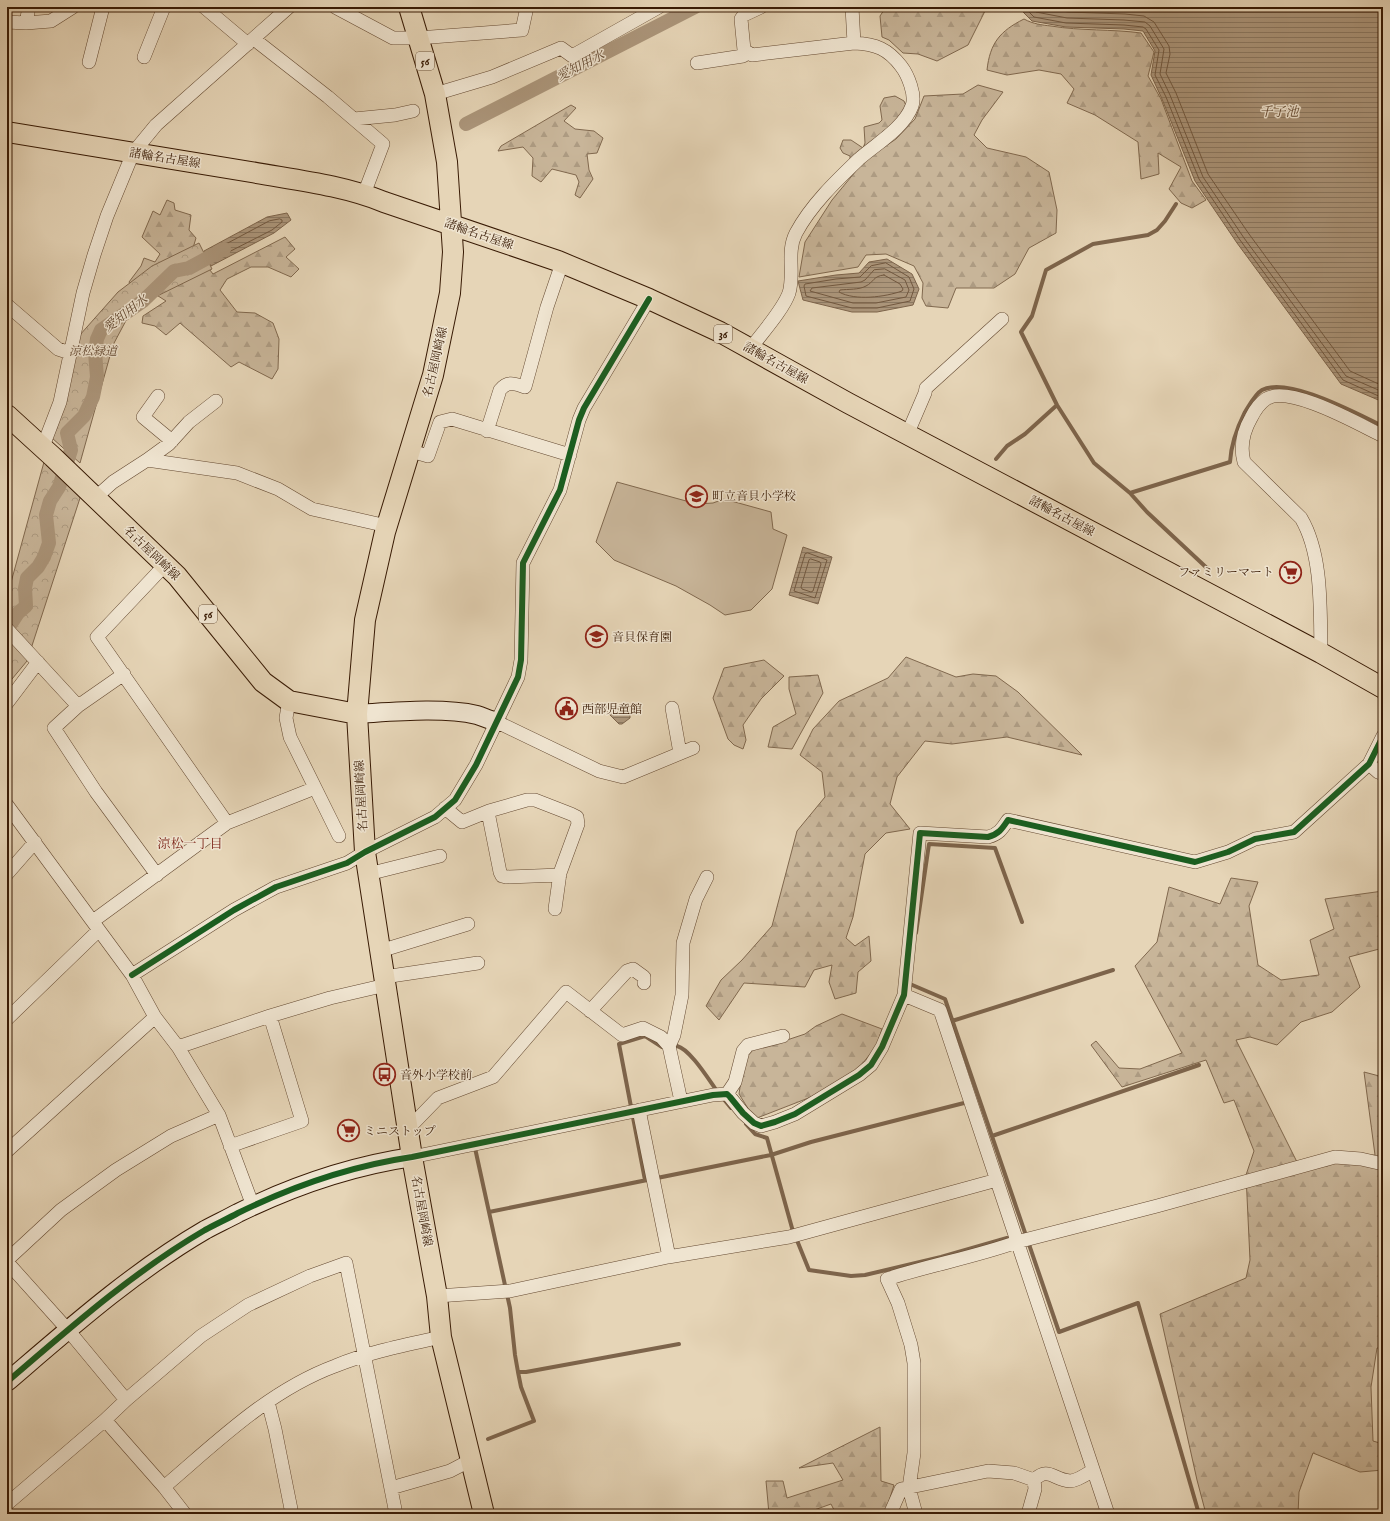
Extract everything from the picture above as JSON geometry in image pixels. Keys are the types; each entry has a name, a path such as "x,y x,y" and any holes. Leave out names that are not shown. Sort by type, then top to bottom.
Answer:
{"main road":[{"name":"名古屋岡崎線","path":"409,7 435,94 447,162 453,252 450,293 433,375 387,526 365,620 356,714 365,852 412,1157 437,1296 441,1337 484,1514"},
{"name":"諸輪名古屋線","path":"7,132 263,174 364,194 562,263 649,299 751,348 848,404 1321,653 1383,688"},
{"name":"名古屋岡崎線","path":"7,415 177,576 263,682 289,701 356,714"}],"street":[{"path":"26,23 29,7"},
{"path":"7,22 26,23 51,21 73,7"},
{"path":"89,62 103,7"},
{"path":"144,57 164,7"},
{"path":"204,7 328,97 383,144 364,194"},
{"path":"48,453 83,293 107,216 133,153 156,125 290,7"},
{"path":"335,7 393,38 418,38 522,30 527,7"},
{"path":"435,94 492,77 561,48 572,56 659,7"},
{"path":"751,348 780,309 789,293 792,248 796,234 822,198 860,159 903,122 913,104 914,96 902,68 889,52 866,44 854,43 752,56 744,50 742,19 744,15 761,7"},
{"path":"852,7 854,43"},
{"path":"697,63 742,56 748,53"},
{"path":"354,119 395,115 413,111"},
{"path":"487,431 500,390 504,386 511,383 525,387 547,308 562,263"},
{"path":"132,975 234,910 276,887 347,863 365,852 435,817 455,800 476,765 518,678 521,660 523,563 560,490 579,420 584,408 649,299"},
{"path":"7,305 58,349 70,353"},
{"path":"907,435 926,388 1002,319"},
{"path":"158,396 143,417 172,441"},
{"path":"1321,653 1320,601 1315,550 1308,529 1301,518 1244,462 1241,445 1249,421 1253,414 1266,399 1279,396 1299,398 1325,408 1383,436"},
{"path":"95,498 113,482 147,460 172,441 189,422 216,401"},
{"path":"411,451 428,456 440,422 452,419 487,431 570,455"},
{"path":"147,460 237,473 278,489 312,509 387,526"},
{"path":"165,565 97,637 227,823"},
{"path":"7,628 78,706"},
{"path":"7,703 38,662"},
{"path":"124,674 78,706 54,728 96,792 157,875"},
{"path":"289,701 286,718 290,738 339,836"},
{"path":"672,708 680,753"},
{"path":"356,714 398,711 450,712 476,715 497,722 599,771 623,777 693,748"},
{"path":"727,1094 743,1113 754,1123 761,1126 795,1114 859,1075 871,1065 882,1047 904,995 920,833 988,837 995,835 1000,831 1008,820 1195,862 1228,852 1255,839 1294,832 1369,764 1383,736"},
{"path":"1369,764 1378,772 1383,774"},
{"path":"7,1019 96,926 157,875 227,823 315,788"},
{"path":"445,808 462,822 527,800 535,800 577,817 578,824 560,875 555,909"},
{"path":"7,805 132,975 155,1017 178,1047 219,1115 253,1206"},
{"path":"488,812 502,876 506,878 560,875"},
{"path":"7,874 35,842"},
{"path":"368,874 440,856"},
{"path":"681,1101 670,1046 674,1035 682,996 684,943 696,899 707,877"},
{"path":"380,951 468,924"},
{"path":"178,1047 270,1016 385,981 478,963"},
{"path":"590,1011 602,994 627,971 633,969 639,972 644,977 644,983"},
{"path":"408,1129 438,1098 493,1077 566,992 622,1035 643,1028 661,1037 670,1046"},
{"path":"904,995 940,1010 1108,1514"},
{"path":"230,1146 302,1121 270,1016"},
{"path":"7,1151 155,1017"},
{"path":"727,1094 735,1082 742,1050 748,1045 783,1036"},
{"path":"7,1382 68,1330 140,1273 174,1250 206,1229 294,1188 344,1171 384,1162 681,1101 727,1094"},
{"path":"639,1110 670,1257"},
{"path":"126,1400 68,1330 7,1261 62,1210 116,1170 171,1136 219,1115"},
{"path":"916,1514 909,1488 914,1453 914,1363 911,1345 898,1303 887,1279 1017,1242 1157,1206 1336,1157 1361,1159 1383,1164"},
{"path":"437,1296 510,1291 670,1257 789,1237 997,1180"},
{"path":"7,1504 201,1336 248,1305 310,1276 346,1263 396,1514"},
{"path":"164,1487 230,1429 268,1402 308,1378 333,1366 364,1355 441,1337"},
{"path":"268,1402 275,1428 292,1514"},
{"path":"105,1420 164,1487 185,1514"},
{"path":"391,1488 450,1471 471,1460"},
{"path":"1034,1480 1041,1474 1045,1473 1071,1481 1093,1470"},
{"path":"890,1514 900,1489 988,1471 1014,1473 1034,1480"},
{"path":"1028,1514 1035,1489 1034,1480"}],"green space":[{"path":"886,7 987,7 968,45 937,61 918,54 903,53 889,40 882,37 880,16"},
{"path":"1024,19 1038,24 1062,28 1141,33 1154,52 1148,76 1161,99 1192,181 1206,200 1192,208 1181,203 1169,189 1181,167 1158,153 1159,174 1141,179 1138,142 1095,115 1067,103 1074,89 1061,74 1039,70 1007,75 987,70 991,52 998,39 1009,28"},
{"path":"978,85 1003,92 982,120 974,135 987,148 1026,157 1049,172 1057,210 1056,233 1029,248 1015,274 994,288 956,288 948,308 926,306 922,298 923,283 914,266 886,254 866,255 858,267 799,277 805,242 832,200 865,160 896,139 915,119 924,96 963,94"},
{"path":"895,96 904,101 907,108 900,120 882,132 850,163 850,156 843,153 840,148 843,140 851,140 863,148 865,143 864,127 879,123 882,120 880,106 884,98"},
{"path":"571,105 576,108 564,121 575,129 594,131 603,138 597,153 587,154 589,170 593,179 580,198 575,195 579,182 576,175 552,169 541,182 532,176 533,158 523,147 498,151 501,146"},
{"path":"167,200 174,203 175,210 191,215 189,230 196,238 193,248 213,274 285,237 295,249 286,257 299,269 291,277 268,267 251,267 227,279 220,290 237,312 255,313 273,323 279,339 278,369 272,379 239,362 231,367 180,323 166,335 155,326 142,323 143,316 166,301 155,294 132,288 129,282 141,266 144,258 155,262 160,254 142,237 153,211 160,215"},
{"name":"涼松緑道","path":"199,243 212,269 149,300 130,313 113,345 80,463 52,438 79,336 118,292 152,266"},
{"path":"44,462 81,495 27,661 7,685 7,597"},
{"path":"617,482 697,504 713,503 724,499 771,512 773,529 787,535 772,589 751,610 725,615 676,586 614,560 596,542"},
{"path":"906,657 956,677 973,674 996,676 1018,692 1082,755 1007,737 952,744 925,741 897,777 890,804 910,829 886,833 865,854 853,917 846,938 855,946 869,936 871,961 858,972 856,993 835,999 829,982 832,965 814,970 805,987 744,983 719,1020 706,1006 721,980 742,960 772,926 797,831 825,797 822,772 800,755 813,729 839,701 888,678"},
{"path":"764,660 784,676 761,699 743,725 746,740 743,749 734,745 728,739 713,698 724,668"},
{"path":"818,675 823,693 792,749 768,747 773,727 796,714 789,689 789,677"},
{"path":"1231,878 1258,882 1249,906 1258,965 1281,980 1319,975 1310,940 1334,929 1325,899 1383,891 1383,948 1349,957 1360,987 1332,1012 1301,1022 1277,1045 1250,1037 1236,1040 1297,1162 1375,1155 1364,1072 1383,1077 1383,1348 1377,1348 1371,1387 1373,1441 1383,1444 1383,1470 1360,1472 1313,1453 1299,1492 1298,1514 1206,1514 1160,1314 1246,1278 1250,1260 1246,1175 1254,1151 1234,1100 1224,1103 1206,1060 1122,1087 1091,1045 1096,1041 1119,1068 1140,1069 1182,1053 1135,966 1157,942 1169,887 1220,904"},
{"path":"842,1014 882,1029 876,1047 857,1070 811,1097 757,1118 749,1110 739,1094 744,1060 754,1049 805,1034 816,1026"},
{"path":"880,1427 881,1481 894,1485 885,1514 836,1514 831,1504 803,1514 769,1514 766,1481 783,1481 787,1498 843,1480 833,1463 799,1468"}],"water":[{"name":"千子池","path":"1018,7 1383,7 1383,402 1341,384 1237,243 1195,181 1151,75 1155,51 1143,31 1066,27 1032,21"},
{"path":"287,213 291,220 274,233 211,266 204,251 267,217"},
{"path":"887,259 912,274 919,289 913,305 877,312 852,312 803,300 798,281 859,273 869,262"},
{"path":"803,547 832,557 818,604 789,595"},
{"path":"604,704 609,704 630,715 630,718 622,724 619,724 603,708"}],"waterway":[{"name":"愛知用水","path":"466,124 695,7"},
{"path":"1176,204 1157,230 1148,235 1093,244 1046,270 1032,316 1021,332 1057,405 1094,463 1130,493 1147,512 1209,570"},
{"name":"愛知用水","path":"7,630 18,613 26,606 25,588 27,578 38,567 44,557 49,543 46,515 50,501 59,487 71,450 67,433 84,416 93,397 97,377 95,352 97,339 101,330 143,301 174,271 189,268 224,249"},
{"path":"1130,493 1230,462 1233,442 1242,418 1252,400 1262,390 1274,387 1288,388 1305,392 1322,398 1383,426"},
{"path":"996,459 1007,446 1025,434 1057,405"},
{"path":"916,933 929,844 995,848 1022,922"},
{"path":"952,1021 1113,970"},
{"path":"910,981 910,984 945,999 1059,1332 1138,1303 1199,1514"},
{"path":"645,1180 619,1044 645,1036 662,1047"},
{"path":"677,1046 688,1053 717,1091"},
{"path":"992,1136 1199,1065"},
{"path":"722,1097 731,1108"},
{"path":"489,1212 771,1155 811,1142 964,1103"},
{"path":"746,1124 755,1134 767,1138 792,1228 809,1270 851,1276 865,1275 941,1257 1007,1238"},
{"path":"475,1148 510,1308 515,1355 521,1387 534,1421 488,1439"},
{"path":"518,1372 526,1372 679,1344"}],"cycle path":[{"path":"132,975 234,910 276,887 347,863 365,852 435,817 455,800 476,765 518,677 521,660 523,563 560,490 579,420 584,408 649,299"},
{"path":"7,1382 54,1341 127,1282 178,1246 205,1230 259,1203 323,1178 389,1161 713,1095 727,1094 743,1113 754,1123 761,1126 795,1114 859,1075 871,1065 882,1047 904,995 920,833 988,837 1000,831 1008,820 1195,862 1228,852 1255,839 1294,832 1369,764 1383,736"}],"place":[{"name":"町立音貝小学校","path":"696,496"},
{"name":"ファミリーマート","path":"1290,572"},
{"name":"音貝保育園","path":"597,637"},
{"name":"西部児童館","path":"566,709"},
{"name":"音外小学校前","path":"385,1075"},
{"name":"ミニストップ","path":"348,1131"}],"district":[{"name":"涼松一丁目","path":"190,843"}]}
